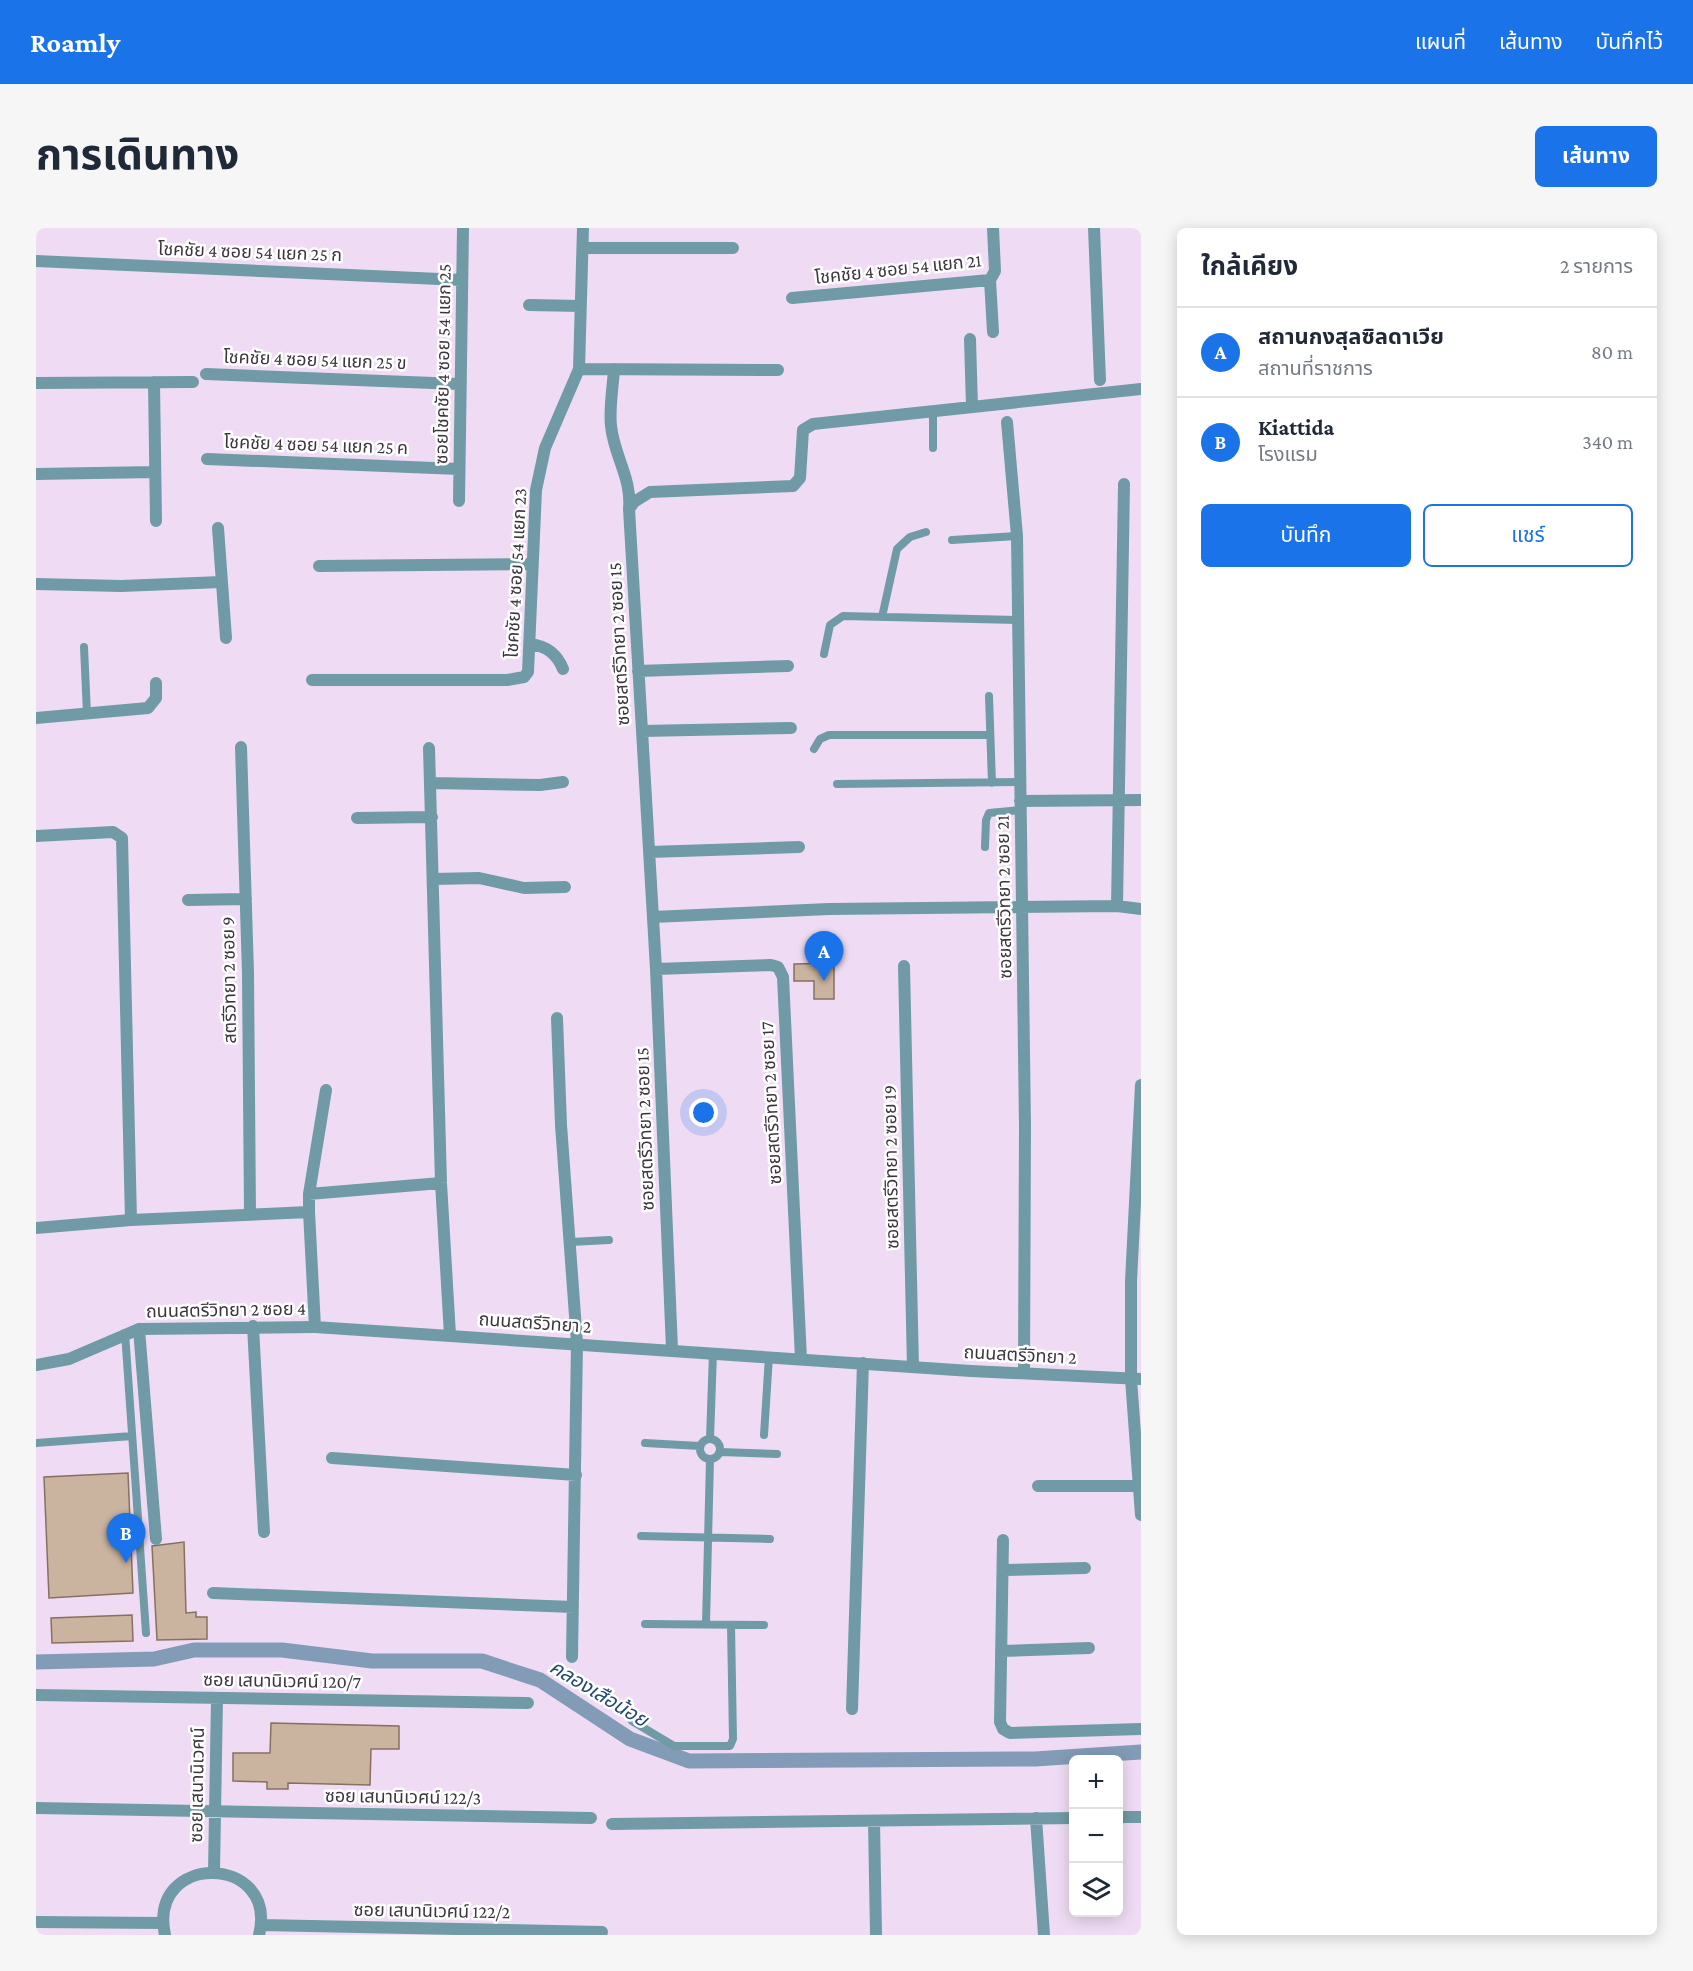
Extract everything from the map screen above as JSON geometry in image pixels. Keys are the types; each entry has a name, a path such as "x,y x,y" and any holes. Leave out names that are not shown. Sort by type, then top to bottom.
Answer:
{"street":[{"name":"ซอยโชคชัย 4 ซอย 54 แยก 25","path":"459,501 463,228"},
{"name":"โชคชัย 4 ซอย 54 แยก 23","path":"312,680 515,679 528,672 536,490 545,448 579,369 583,228"},
{"name":"โชคชัย 4 ซอย 54 แยก 21","path":"792,298 990,280 995,271 993,228"},
{"path":"1094,228 1100,380"},
{"path":"583,248 733,248"},
{"name":"โชคชัย 4 ซอย 54 แยก 25 ก","path":"36,261 462,280"},
{"path":"990,280 993,332"},
{"path":"529,306 581,306"},
{"path":"970,339 972,407"},
{"path":"579,369 778,370"},
{"name":"ซอยสตรีวิทยา 2 ซอย 15","path":"615,369 610,425 631,493 629,508 656,969 672,1349"},
{"name":"โชคชัย 4 ซอย 54 แยก 25 ข","path":"206,374 459,384"},
{"path":"154,382 156,521"},
{"path":"36,383 193,382"},
{"path":"629,508 650,492 793,486 800,478 801,441 806,427 813,424 1141,389"},
{"name":"ซอยสตรีวิทยา 2 ซอย 21","path":"1007,422 1017,536 1023,906 1024,1373"},
{"name":"โชคชัย 4 ซอย 54 แยก 25 ค","path":"207,459 459,469"},
{"path":"36,474 155,472"},
{"path":"1117,906 1124,484"},
{"path":"218,528 226,638"},
{"path":"319,566 532,564"},
{"path":"36,584 121,586 221,582"},
{"path":"530,644 549,650 559,658 563,669"},
{"path":"638,671 788,666"},
{"path":"36,718 148,708 156,698 156,683"},
{"path":"642,731 791,728"},
{"name":"สตรีวิทยา 2 ซอย 9","path":"241,747 246,898 250,1214"},
{"path":"429,748 441,1183 450,1335"},
{"path":"431,783 540,784 563,782"},
{"path":"1021,806 1141,800"},
{"path":"357,818 432,817"},
{"path":"36,836 113,832 122,838 131,1220"},
{"path":"650,852 799,847"},
{"path":"434,879 479,878 524,888 565,886"},
{"path":"188,900 246,898"},
{"path":"653,917 829,909 1117,906 1141,909"},
{"name":"ซอยสตรีวิทยา 2 ซอย 17","path":"656,969 771,965 778,967 783,976 801,1359"},
{"name":"ซอยสตรีวิทยา 2 ซอย 19","path":"904,966 913,1367"},
{"path":"557,1018 561,1125 578,1343 572,1657"},
{"path":"1141,1085 1136,1281 1136,1379 1141,1515"},
{"path":"315,1327 309,1194 326,1090"},
{"path":"309,1194 441,1183"},
{"path":"36,1228 131,1220 309,1212"},
{"path":"253,1326 264,1532"},
{"name":"ถนนสตรีวิทยา 2","path":"315,1327 672,1349 913,1367 1136,1379"},
{"name":"ถนนสตรีวิทยา 2 ซอย 4","path":"36,1365 77,1357 125,1333 139,1329 315,1327"},
{"path":"139,1329 156,1539"},
{"path":"852,1709 863,1363"},
{"path":"332,1458 576,1475"},
{"path":"1038,1486 1139,1486"},
{"path":"1004,1540 1000,1722 1003,1729 1010,1733 1141,1729"},
{"path":"1003,1570 1085,1568"},
{"path":"213,1593 573,1606"},
{"path":"1001,1651 1089,1648"},
{"name":"ซอย เสนานิเวศน์ 120/7","path":"36,1695 528,1703"},
{"name":"ซอย เสนานิเวศน์","path":"214,1872 217,1698"},
{"name":"ซอย เสนานิเวศน์ 122/3","path":"36,1808 591,1818"},
{"path":"1123,1817 1141,1817"},
{"path":"1036,1818 1044,1935"},
{"path":"612,1824 1069,1818"},
{"path":"874,1821 876,1935"},
{"path":"36,1922 164,1929 169,1897 177,1886 188,1878 214,1872 236,1878 253,1893 258,1903 260,1930"},
{"name":"ซอย เสนานิเวศน์ 122/2","path":"260,1930 602,1932"}],"lane":[{"path":"933,411 933,448"},
{"path":"882,617 897,549 910,537 926,532"},
{"path":"952,540 1017,536"},
{"path":"824,654 831,624 834,619 843,616 1018,621"},
{"path":"84,647 87,714"},
{"path":"989,696 992,783"},
{"path":"814,749 820,739 829,735 990,735"},
{"path":"837,784 1020,782"},
{"path":"985,847 986,820 989,813 1021,806"},
{"path":"571,1242 609,1240"},
{"path":"125,1333 146,1633"},
{"path":"710,1438 713,1353"},
{"path":"764,1435 769,1356"},
{"path":"36,1443 132,1436"},
{"path":"700,1446 703,1441 710,1438 716,1440 720,1452"},
{"path":"645,1443 700,1446"},
{"path":"700,1446 704,1458 711,1459 720,1452 777,1454"},
{"path":"706,1624 706,1538 711,1459"},
{"path":"641,1536 770,1539"},
{"path":"645,1624 764,1625"},
{"path":"632,1721 674,1746 730,1746 733,1739 731,1625"}],"building":[{"path":"834,963 834,999 814,999 814,981 794,981 794,964"},
{"path":"128,1473 133,1593 49,1598 44,1477"},
{"path":"184,1542 186,1613 196,1612 196,1617 207,1617 207,1639 157,1640 152,1546"},
{"path":"132,1615 133,1641 52,1643 51,1618"},
{"path":"271,1723 399,1726 399,1749 371,1749 370,1785 288,1783 288,1789 267,1789 267,1782 233,1781 233,1753 270,1753"}],"waterway":[{"name":"คลองเสือน้อย","path":"36,1662 154,1659 194,1650 282,1650 372,1661 482,1661 540,1680 630,1739 689,1761 1035,1759 1141,1752"}],"place":[{"name":"สถานกงสุลซิลดาเวีย","path":"824,981"},
{"name":"Kiattida","path":"126,1563"}]}
